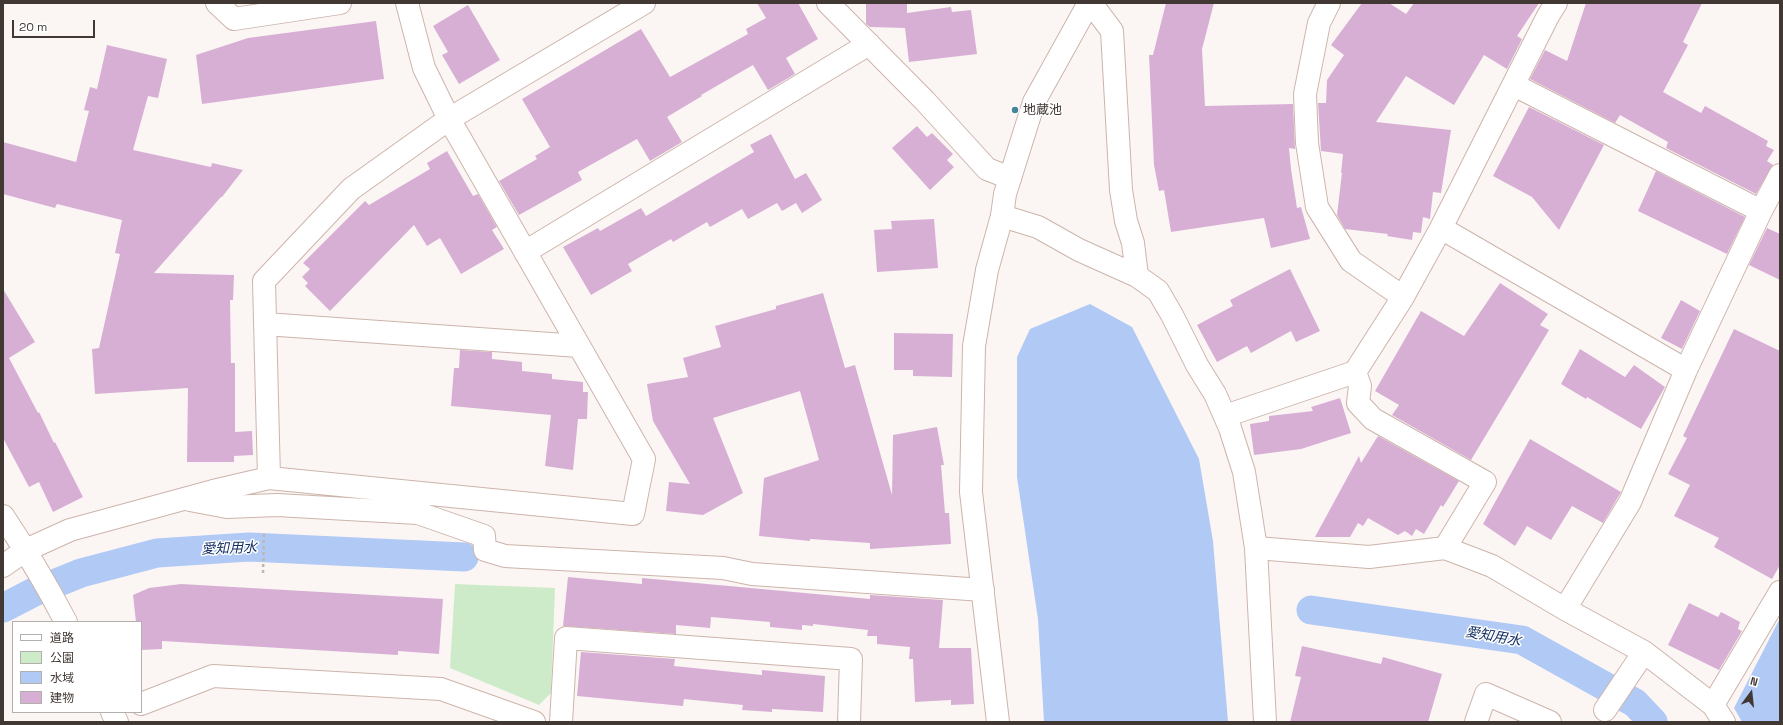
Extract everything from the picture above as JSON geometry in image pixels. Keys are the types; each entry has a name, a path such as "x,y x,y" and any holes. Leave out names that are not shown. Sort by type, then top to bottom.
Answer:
{"street":[{"path":"217,3 234,19 340,3"},
{"path":"3,566 30,557 70,530 182,499 269,478 633,514 644,459 449,119 424,68 407,3"},
{"path":"269,478 264,280 351,189 449,119 644,3"},
{"path":"828,3 925,101 987,169 1010,178"},
{"path":"998,722 971,492 974,346 987,270 1002,216 1005,194 1034,102 1090,3 1112,31 1121,190 1126,221 1133,243 1137,276"},
{"path":"1329,3 1319,23 1305,94 1307,143 1317,207 1351,261 1403,297"},
{"path":"1225,416 1355,372 1403,297 1441,228 1548,16 1556,3"},
{"path":"525,252 869,44"},
{"path":"1514,85 1761,212"},
{"path":"1565,609 1630,502 1686,370 1780,175"},
{"path":"1002,216 1038,227 1079,250 1137,276 1158,291 1197,365 1215,394 1225,416 1244,472 1256,548 1265,722"},
{"path":"1441,228 1686,370"},
{"path":"265,324 579,346"},
{"path":"1355,372 1360,386 1358,403 1373,419 1485,482 1445,548"},
{"path":"182,499 227,507 265,506 418,513 484,536 485,550 505,556 723,568 752,574 983,590"},
{"path":"3,516 30,557 64,618"},
{"path":"1256,548 1370,557 1445,548 1492,566 1565,609 1644,652 1718,714 1780,592"},
{"path":"561,722 566,638 851,658 849,722"},
{"path":"1604,710 1644,652"},
{"path":"142,704 213,676 441,689 534,722"},
{"path":"1476,722 1486,694 1550,722"}],"path":[{"path":"263,573 265,506"}],"green space":[{"path":"455,584 555,588 551,693 539,705 450,668"}],"water":[{"path":"1090,304 1132,327 1199,459 1213,541 1228,722 1044,722 1038,619 1017,477 1017,357 1030,329"},
{"path":"1779,620 1780,722 1742,722 1734,708"}],"building":[{"path":"757,3 798,3 818,39 786,58 795,74 768,90 753,65 701,95 702,96 667,117 682,142 650,161 637,139 578,172 582,180 519,215 499,181 537,159 535,156 550,147 522,99 641,29 670,77 748,34 746,29 766,18"},
{"path":"866,3 907,3 907,13 951,7 952,12 971,10 977,54 909,62 905,28 870,27 866,24"},
{"path":"1166,3 1214,3 1202,49 1205,106 1293,104 1295,149 1289,148 1291,169 1297,208 1301,207 1310,239 1271,248 1264,218 1171,232 1164,190 1159,191 1154,165 1149,55 1153,55"},
{"path":"1362,3 1389,3 1406,14 1414,3 1539,3 1517,36 1522,39 1507,69 1484,55 1454,105 1406,76 1376,122 1451,130 1441,193 1433,192 1430,219 1423,217 1421,233 1413,232 1412,240 1387,236 1388,234 1345,229 1337,215 1343,154 1321,151 1318,103 1326,103 1327,80 1344,55 1331,45"},
{"path":"1586,3 1702,3 1683,42 1688,45 1663,92 1701,113 1705,106 1768,141 1766,146 1774,150 1767,161 1773,165 1756,194 1666,148 1668,142 1620,115 1615,123 1530,79 1545,50 1567,61"},
{"path":"468,5 500,60 459,84 442,55 448,52 433,26"},
{"path":"376,21 384,79 202,104 196,55 248,38"},
{"path":"107,45 167,59 158,98 148,96 133,150 211,167 212,163 243,170 222,197 154,273 234,275 233,300 230,300 231,363 235,363 235,432 252,431 253,455 234,456 234,462 187,462 188,388 95,394 92,349 99,348 120,254 115,253 122,220 57,204 55,208 3,194 3,142 76,162 89,111 84,110 90,87 97,89"},
{"path":"1529,107 1604,145 1559,230 1532,197 1493,176"},
{"path":"917,126 927,137 932,133 953,154 947,160 954,167 930,190 892,148"},
{"path":"771,134 795,179 806,173 822,200 802,213 796,203 782,211 777,203 748,219 742,209 710,227 707,222 673,242 671,239 628,264 632,271 591,295 563,247 598,228 600,231 641,208 646,216 754,152 750,145"},
{"path":"447,151 473,196 478,194 497,227 492,230 504,249 461,274 440,238 427,246 414,225 330,311 305,286 308,283 302,277 310,269 303,263 365,201 369,205 430,169 427,163"},
{"path":"1656,171 1745,217 1727,254 1638,211"},
{"path":"934,219 938,268 877,272 874,230 892,229 891,221"},
{"path":"1767,228 1780,234 1780,280 1749,265"},
{"path":"1290,269 1320,331 1296,342 1291,331 1251,353 1247,346 1217,362 1197,325 1233,306 1230,300"},
{"path":"1500,283 1548,314 1540,325 1549,330 1471,460 1392,415 1399,405 1375,391 1421,311 1464,336"},
{"path":"3,289 35,342 9,358 83,497 53,512 39,482 29,487 3,438"},
{"path":"823,293 845,368 855,365 892,495 893,435 937,427 944,465 941,465 945,513 949,513 951,544 870,549 870,543 810,539 810,541 759,536 764,478 819,460 800,391 713,418 743,493 703,515 666,511 669,482 690,484 653,421 647,384 688,377 683,358 721,347 715,326 776,309 776,306"},
{"path":"1681,300 1700,311 1682,349 1661,338"},
{"path":"1734,329 1780,351 1780,565 1772,579 1714,547 1719,538 1674,516 1690,485 1668,474 1687,438 1683,436"},
{"path":"894,333 953,334 952,377 913,376 913,370 894,370"},
{"path":"1580,349 1625,377 1634,365 1665,387 1641,429 1587,397 1586,399 1561,384"},
{"path":"460,350 492,352 492,359 522,362 522,371 552,374 552,379 583,382 583,392 588,392 587,419 578,419 573,470 545,466 551,415 451,406 454,368 459,368"},
{"path":"1340,398 1351,433 1301,449 1254,455 1250,424 1269,421 1269,416 1313,411 1311,407"},
{"path":"1378,436 1459,481 1443,507 1441,505 1424,534 1416,529 1412,536 1405,531 1398,535 1368,518 1363,526 1358,523 1350,537 1315,537 1359,456 1361,463"},
{"path":"1530,439 1621,492 1603,523 1572,506 1551,540 1527,526 1515,546 1483,524"},
{"path":"568,577 642,584 642,578 870,599 870,595 943,600 939,648 971,648 974,704 951,705 951,700 915,702 913,659 909,659 910,647 877,644 877,636 867,636 868,630 813,624 813,626 802,625 802,630 770,627 770,622 711,617 710,628 676,625 676,634 563,626"},
{"path":"181,584 443,599 439,654 398,651 398,655 162,641 162,649 142,650 142,621 136,621 133,595 149,588"},
{"path":"1689,603 1718,617 1721,612 1740,622 1738,629 1742,631 1719,670 1668,645"},
{"path":"1302,646 1381,664 1383,657 1442,674 1428,722 1290,722 1301,677 1295,676"},
{"path":"581,652 675,659 674,666 762,675 762,670 825,676 823,712 772,709 772,712 742,710 743,705 684,699 683,706 577,696"}],"waterway":[{"name":"愛知用水","path":"3,608 34,592 81,573 157,553 249,547 464,557"},
{"name":"愛知用水","path":"1311,610 1522,640 1635,703 1653,722"}],"place":[{"name":"地蔵池","path":"1015,110"}]}
